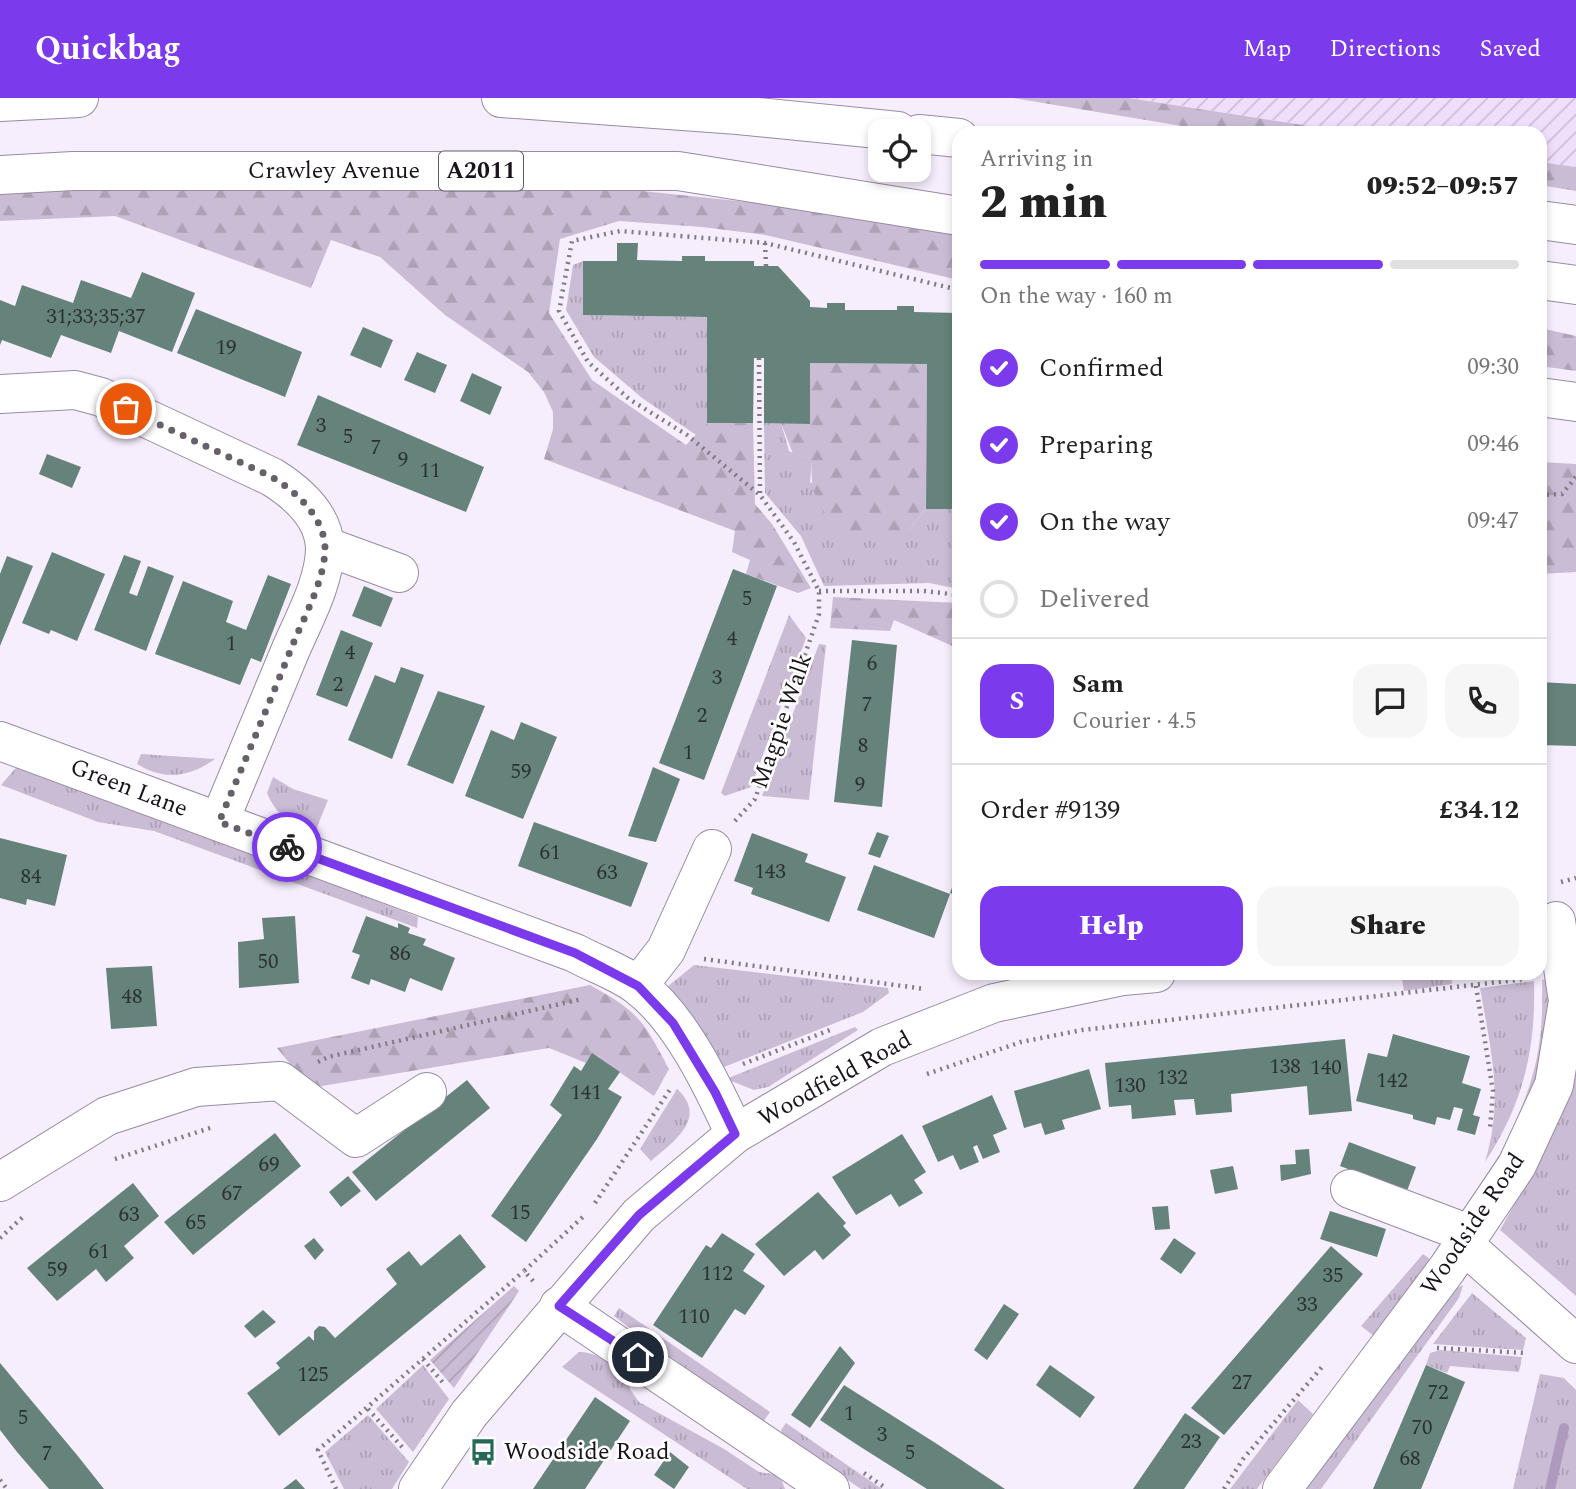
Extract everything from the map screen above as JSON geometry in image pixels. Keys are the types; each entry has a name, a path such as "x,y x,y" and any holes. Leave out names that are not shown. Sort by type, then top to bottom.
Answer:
{"street":[{"path":"0,102 79,98"},
{"path":"501,98 724,114 868,128"},
{"path":"752,98 942,136"},
{"name":"Crawley Avenue","path":"0,175 73,171 678,171 952,215"},
{"path":"1547,221 1576,225"},
{"path":"1547,282 1576,285"},
{"path":"0,394 75,390 102,397 272,477 293,491 307,505 325,546 308,609 219,822"},
{"path":"1547,398 1576,402"},
{"path":"325,546 399,573"},
{"name":"Green Lane","path":"0,741 575,953 638,986 673,1023 715,1092 735,1134"},
{"path":"638,986 666,950 712,849"},
{"name":"Woodside Road","path":"1282,1489 1466,1239 1517,1165 1554,1085 1567,1002 1558,920"},
{"name":"Woodfield Road","path":"423,1482 469,1414 639,1215 735,1134 882,1047 994,1003 1105,980"},
{"path":"0,1182 107,1116 196,1087 280,1081 356,1138 427,1092"},
{"path":"1350,1189 1466,1239 1576,1344"},
{"path":"559,1306 830,1489"}],"path":[{"path":"952,288 765,243 620,231 572,241 559,311 588,362 629,398 687,435 760,495 794,542 819,591 924,591 952,594"},
{"path":"765,243 766,266"},
{"path":"759,358 760,495"},
{"path":"1547,495 1562,494 1576,477"},
{"name":"Magpie Walk","path":"712,849 755,799 819,614 819,591"},
{"path":"691,958 930,990"},
{"path":"914,1078 1021,1042 1082,1030 1518,980"},
{"path":"280,1081 328,1057 638,986"},
{"path":"1476,986 1493,1091 1490,1133"},
{"path":"110,1161 222,1125"},
{"path":"0,1238 33,1208"},
{"path":"337,1489 318,1450 524,1271"},
{"path":"1430,1350 1440,1347 1539,1354"},
{"path":"1224,1489 1243,1459 1324,1365"},
{"path":"368,1409 423,1482"},
{"path":"0,1480 7,1489"}],"shaded area":[{"path":"1127,98 1576,98 1576,167 1547,163 1547,126 1309,126"}],"green space":[{"path":"1013,98 1128,98 1310,126 1182,126"},
{"path":"1547,163 1576,167 1576,191 1547,186"},
{"path":"623,189 767,204 952,234 952,278 765,235 702,227 619,221 560,239 549,313 592,380 686,445 707,423 753,423 755,504 772,524 811,588 798,593 746,574 750,560 732,552 735,531 544,459 553,429 553,412 544,392 528,372 445,315 380,257 331,240 311,288 115,216 0,221 0,190"},
{"path":"583,261 583,315 707,317 707,423 696,435 642,398 594,357 566,310 573,265"},
{"path":"1547,330 1576,336 1576,371 1547,367"},
{"path":"810,363 927,364 926,509 909,530 851,537 832,521 820,505 813,485 812,461 795,459 781,423 810,423"},
{"path":"764,423 781,423 789,451 812,461 810,482 909,530 926,509 952,509 952,588 929,583 824,586 801,536 765,493"},
{"path":"1547,462 1576,464 1576,572 1547,574"},
{"path":"833,597 952,603 952,646 894,620 890,631 830,628"},
{"path":"789,615 806,638 751,787 725,796 721,793"},
{"path":"819,644 826,645 809,800 762,796"},
{"path":"141,754 215,759 196,770 167,775 137,764"},
{"path":"20,763 418,917 417,928 154,831 98,822 1,785"},
{"path":"273,777 293,789 328,800 315,832 292,822 275,808 267,793"},
{"path":"694,965 888,988 889,993 863,1012 724,1067 667,987"},
{"path":"1402,980 1452,980 1452,984 1404,991"},
{"path":"1542,980 1545,980 1551,996 1535,1104 1482,1187 1525,1100 1536,1063"},
{"path":"1534,981 1533,1030 1524,1076 1509,1119 1485,1162 1491,1139 1495,1096 1480,988"},
{"path":"590,985 630,1011 653,1039 669,1069 654,1096 593,1054 586,1063 549,1048 310,1088 277,1048"},
{"path":"855,1027 858,1030 768,1087 754,1090 726,1079"},
{"path":"1576,1059 1576,1296 1500,1230 1553,1134"},
{"path":"677,1089 690,1110 689,1120 677,1138 651,1161 640,1149"},
{"path":"1423,1254 1434,1262 1374,1336 1361,1326"},
{"path":"1463,1285 1459,1298 1321,1489 1298,1489 1449,1292"},
{"path":"514,1286 519,1291 454,1388 430,1360"},
{"path":"1472,1293 1526,1338 1523,1350 1433,1344"},
{"path":"619,1308 770,1412 763,1422 614,1316"},
{"path":"1440,1350 1522,1357 1519,1372 1450,1366 1447,1373 1426,1365 1430,1353"},
{"path":"579,1352 599,1357 628,1376 630,1389 639,1402 724,1449 759,1472 773,1474 782,1481 785,1489 747,1489 562,1367"},
{"path":"423,1365 449,1399 413,1452 376,1409"},
{"path":"1540,1374 1564,1378 1576,1390 1576,1489 1513,1489"},
{"path":"1298,1400 1313,1414 1257,1489 1230,1489"},
{"path":"368,1415 409,1462 392,1489 344,1489 325,1452"},
{"path":"786,1423 882,1489 861,1489 783,1436 781,1430"}],"building":[{"path":"617,243 638,243 637,260 682,261 682,256 705,256 705,261 754,261 754,266 778,266 810,301 810,307 827,308 827,303 845,303 845,310 897,310 897,306 914,306 914,312 952,313 952,509 926,509 927,364 810,363 810,424 764,423 764,358 754,358 753,423 707,423 707,317 583,315 583,261 617,261"},
{"path":"142,272 195,293 172,352 119,331 111,353 61,335 51,358 2,340 0,345 0,300 15,306 22,285 73,303 81,280 131,298"},
{"path":"196,309 302,352 285,397 177,353"},
{"path":"363,327 393,340 381,368 350,355"},
{"path":"417,352 447,365 435,393 404,380"},
{"path":"472,373 502,387 490,415 460,401"},
{"path":"318,395 484,467 466,512 297,445"},
{"path":"47,454 81,467 72,488 39,474"},
{"path":"52,552 105,574 77,641 51,630 49,634 22,623"},
{"path":"124,555 141,561 129,593 137,596 148,566 174,576 146,651 94,630"},
{"path":"7,556 33,566 0,646 0,574"},
{"path":"733,569 777,586 704,780 659,763"},
{"path":"268,575 291,584 261,662 251,658 240,685 155,654 183,581 233,601 226,622 246,630"},
{"path":"364,586 393,598 381,627 352,616"},
{"path":"341,630 373,643 347,707 316,695"},
{"path":"852,640 897,645 882,807 834,802"},
{"path":"401,667 424,675 392,759 348,740 375,675 395,683"},
{"path":"1547,682 1576,684 1576,746 1547,745"},
{"path":"438,691 485,706 453,784 407,765"},
{"path":"521,722 557,737 523,819 465,796 491,730 514,740"},
{"path":"653,767 680,779 656,842 628,836"},
{"path":"534,822 648,863 631,907 518,866"},
{"path":"877,832 889,836 880,858 868,854"},
{"path":"752,833 808,854 805,862 846,877 829,922 751,894 753,888 734,881"},
{"path":"0,838 67,855 55,906 27,899 26,905 0,898"},
{"path":"874,865 950,894 934,938 857,910"},
{"path":"295,916 299,983 239,988 238,942 264,939 262,918"},
{"path":"366,916 398,928 398,923 410,928 408,933 426,939 423,945 455,958 442,991 410,978 405,992 371,979 369,985 351,978 360,955 352,952"},
{"path":"152,966 157,1026 111,1029 106,968"},
{"path":"1393,1034 1470,1056 1462,1083 1481,1089 1473,1115 1480,1117 1475,1135 1457,1130 1463,1109 1454,1107 1450,1120 1437,1117 1435,1125 1413,1119 1413,1115 1356,1101 1368,1053 1387,1057"},
{"path":"1345,1039 1352,1111 1309,1115 1307,1086 1231,1094 1232,1112 1196,1115 1194,1099 1174,1100 1176,1115 1132,1119 1131,1105 1109,1107 1105,1063"},
{"path":"592,1053 620,1072 608,1089 622,1097 597,1139 526,1242 491,1216 562,1115 550,1105 574,1066 581,1071"},
{"path":"1089,1069 1101,1109 1062,1120 1065,1129 1045,1135 1041,1123 1024,1128 1014,1091"},
{"path":"467,1080 490,1108 376,1201 352,1172"},
{"path":"992,1095 1007,1129 993,1135 1000,1152 983,1159 977,1145 973,1147 979,1162 960,1170 953,1155 938,1162 922,1126"},
{"path":"275,1133 301,1166 193,1255 164,1222"},
{"path":"902,1134 926,1172 914,1180 923,1193 899,1207 891,1194 856,1215 832,1177"},
{"path":"1349,1142 1416,1167 1407,1191 1340,1166"},
{"path":"1309,1149 1311,1174 1281,1181 1280,1165 1296,1164 1295,1150"},
{"path":"1233,1166 1238,1189 1215,1194 1210,1170"},
{"path":"348,1176 361,1191 341,1207 329,1192"},
{"path":"133,1183 159,1216 124,1246 134,1258 106,1282 96,1269 57,1301 27,1268"},
{"path":"818,1192 846,1223 843,1226 851,1235 823,1260 815,1250 784,1276 755,1244"},
{"path":"1168,1206 1170,1229 1155,1230 1152,1207"},
{"path":"1330,1211 1386,1229 1377,1257 1320,1239"},
{"path":"722,1233 755,1254 743,1271 765,1286 745,1315 735,1309 702,1358 653,1325 706,1245 711,1248"},
{"path":"460,1234 486,1267 279,1436 247,1393 280,1368 276,1363 309,1336 314,1341 314,1331 319,1326 325,1327 335,1338 397,1284 386,1269 409,1251 421,1266"},
{"path":"314,1238 324,1250 315,1260 304,1246"},
{"path":"1174,1238 1196,1253 1181,1274 1160,1259"},
{"path":"1331,1246 1363,1274 1224,1435 1191,1408"},
{"path":"1004,1304 1019,1314 987,1360 974,1350"},
{"path":"263,1310 276,1322 255,1338 244,1326"},
{"path":"840,1346 855,1363 810,1428 791,1415"},
{"path":"0,1363 104,1489 49,1489 17,1452 0,1430"},
{"path":"1050,1365 1095,1397 1080,1418 1036,1385"},
{"path":"1426,1365 1465,1382 1421,1489 1373,1489"},
{"path":"844,1385 1005,1489 927,1489 856,1444 820,1420"},
{"path":"595,1397 630,1421 585,1489 533,1489"},
{"path":"1185,1413 1220,1437 1184,1489 1133,1489"},
{"path":"670,1452 689,1467 674,1489 654,1475"},
{"path":"296,1479 305,1489 283,1489"}],"waterway":[{"path":"1550,1489 1564,1428"}],"way so far":[{"path":"126,409 272,477 293,491 307,505 318,524 325,546 308,609 219,822 287,847"}],"place":[{"name":"Woodside Road","path":"483,1452"}],"route":[{"path":"287,847 575,953 638,986 673,1023 715,1092 735,1134 639,1215 559,1306 638,1357"}]}
